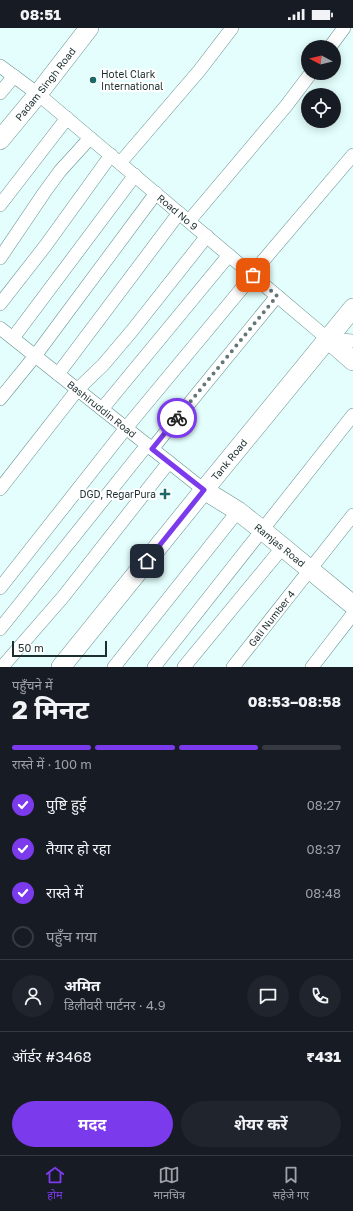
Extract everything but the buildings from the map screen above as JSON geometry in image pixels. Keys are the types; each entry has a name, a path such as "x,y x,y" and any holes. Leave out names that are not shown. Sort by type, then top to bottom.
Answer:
{"street":[{"name":"Padam Singh Road","path":"0,140 89,28"},
{"path":"0,304 116,159 199,71 232,28"},
{"path":"335,40 344,28"},
{"name":"Road No 9","path":"0,66 67,118 353,361"},
{"path":"0,93 14,76"},
{"path":"58,374 184,217 286,106 306,80"},
{"path":"0,205 67,118"},
{"path":"0,258 60,171 90,138"},
{"path":"262,262 353,155"},
{"path":"13,338 135,175"},
{"path":"0,399 35,356 156,193"},
{"path":"0,489 78,390 103,365 131,332 207,236"},
{"path":"102,409 229,255"},
{"path":"0,588 126,428 253,275"},
{"path":"0,629 277,296"},
{"name":"Tank Road","path":"61,667 353,308"},
{"name":"Bashiruddin Road","path":"0,328 204,490"},
{"path":"328,340 353,341"},
{"path":"154,667 319,460 353,415"},
{"path":"2,667 63,597 169,462"},
{"name":"Ramjas Road","path":"204,490 262,530 353,605"},
{"path":"114,667 238,512"},
{"name":"Gali Number 4","path":"233,667 353,514"},
{"path":"184,667 282,548"},
{"path":"312,667 353,614"}],"way so far":[{"path":"177,418 277,296 253,275"}],"place":[{"name":"Hotel Clark International","path":"93,80"},
{"name":"DGD, RegarPura","path":"165,494"}],"route":[{"path":"147,561 204,490 152,449 177,418"}]}
